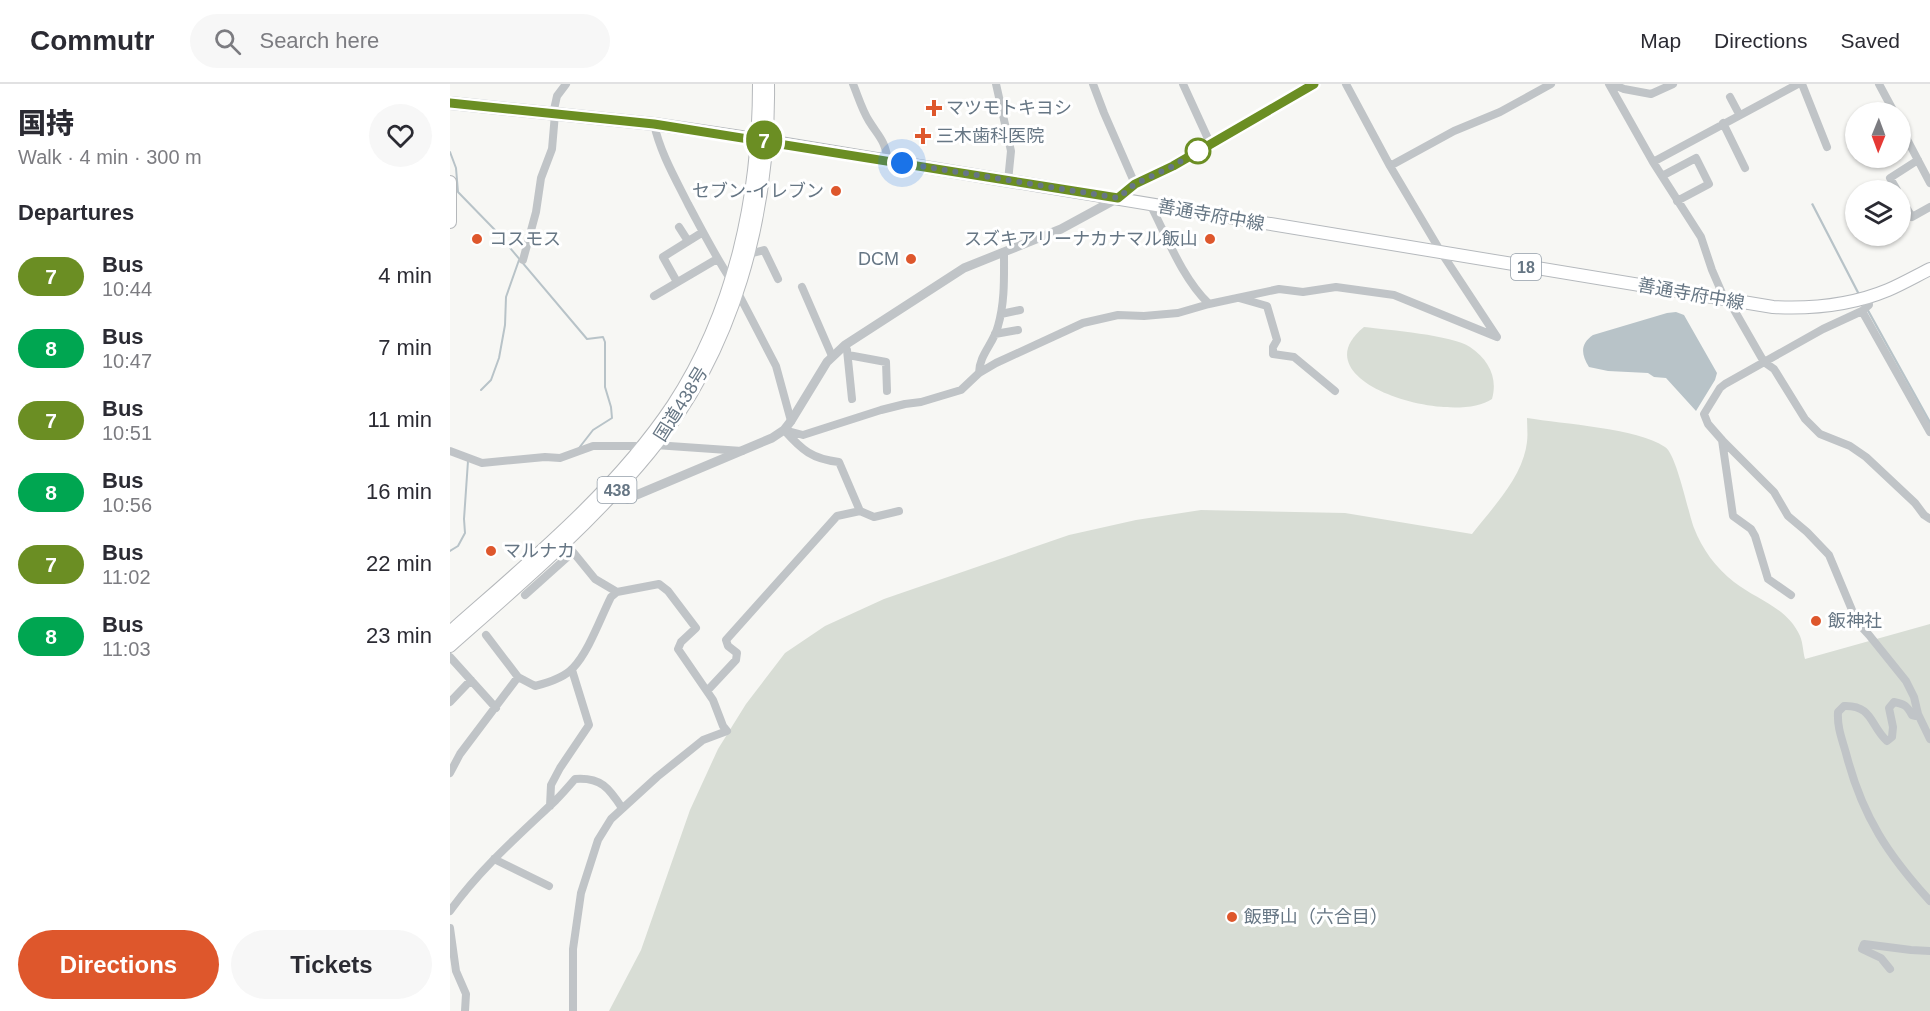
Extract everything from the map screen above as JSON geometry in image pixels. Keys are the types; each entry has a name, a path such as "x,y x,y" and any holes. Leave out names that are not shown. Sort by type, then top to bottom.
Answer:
{"main road":[{"name":"国道438号","path":"450,646 540,566 611,489 681,410 711,356 734,286 749,254 762,192 759,84"},
{"name":"国道438号","path":"734,286 762,140 768,84"},
{"name":"善通寺府中線","path":"450,103 654,124 762,140 1773,307 1819,307 1868,296 1887,290 1930,269"},
{"path":"450,182 450,222"},
{"name":"国道438号","path":"450,632 540,566"}],"street":[{"path":"523,260 536,212 541,178 552,149 557,96 566,84"},
{"path":"853,84 869,121 886,148 888,160"},
{"path":"996,84 1011,151 1008,181"},
{"path":"1093,84 1135,184"},
{"path":"1183,84 1210,143"},
{"path":"611,489 627,499 742,451 784,430 832,356 846,344 943,280 964,268 1061,229 1118,198 1135,184 1173,166 1314,84"},
{"path":"784,430 803,435 881,410 941,397 960,390 979,373 996,363 1083,323 1118,315 1144,316 1178,313 1279,289 1303,292 1335,287 1378,292 1394,296 1497,337 1441,252 1390,166 1346,84"},
{"path":"1390,166 1454,131 1500,112 1551,84"},
{"path":"1611,84 1651,94 1673,84"},
{"path":"1611,84 1653,162 1701,237 1712,270 1727,300 1764,362 1774,369 1798,411 1820,434 1850,446 1866,457 1930,519"},
{"path":"1653,162 1739,114 1800,84 1827,147"},
{"path":"1879,84 1889,102"},
{"path":"1731,97 1739,114"},
{"path":"1723,123 1745,168"},
{"path":"654,124 658,142 673,177 776,366 791,421"},
{"path":"1911,147 1930,183"},
{"path":"1662,176 1696,158 1709,184 1677,201"},
{"path":"1891,180 1890,178 1918,160"},
{"path":"1150,204 1176,256 1201,296 1209,304"},
{"path":"1911,215 1912,217 1930,207"},
{"path":"679,226 688,242"},
{"path":"677,282 663,258 703,232"},
{"path":"749,254 764,250 778,279"},
{"path":"979,373 979,364 995,334 1000,314 1004,286 1004,252"},
{"path":"657,290 677,282 717,259"},
{"path":"802,287 832,356"},
{"path":"1868,296 1869,305 1862,311 1725,384 1720,388 1704,414 1708,424 1722,440 1774,492 1788,516 1807,532 1828,555 1857,622 1906,681 1930,739"},
{"path":"1239,298 1267,306 1277,340 1273,354 1294,357 1335,391"},
{"path":"1000,314 1020,310"},
{"path":"1862,311 1930,432"},
{"path":"995,334 1018,330"},
{"path":"846,344 852,399"},
{"path":"848,355 886,362 887,391"},
{"path":"784,430 799,447 809,454 824,460 839,462 860,511"},
{"path":"1722,440 1733,516 1751,529 1755,536 1768,579 1791,596"},
{"path":"450,452 483,463 545,457 560,458 593,446 649,445 742,451"},
{"path":"707,691 736,660 737,652 728,646 726,640 837,516 860,511 874,517 899,511"},
{"path":"525,594 540,566 573,552 595,579 617,592"},
{"path":"486,635 518,677 535,686 544,684 572,670 611,597 617,592 659,584 668,591 696,628 681,642 678,649 707,691 727,731 703,740 690,749 622,808 611,819 598,840 581,893 573,949 573,1011"},
{"path":"450,657 496,708"},
{"path":"550,806 551,785 589,725 572,670"},
{"path":"450,773 460,754 518,677"},
{"path":"450,702 471,680"},
{"path":"1918,714 1912,715 1908,706 1894,702 1888,708 1893,727 1892,737 1887,741 1880,736 1869,716 1854,706 1844,706 1838,712 1837,727 1861,804 1888,849 1930,901"},
{"path":"450,911 466,889 518,834 576,779 588,778 599,782 606,787 622,808"},
{"path":"494,860 549,886"},
{"path":"450,928 456,971 466,994 465,1011"},
{"path":"1890,969 1881,958 1862,949 1864,944 1930,951"}],"shaded area":[{"path":"1813,203 1930,420 1930,425 1857,293 1811,204"},
{"path":"1676,312 1684,315 1717,373 1696,411 1666,378 1654,377 1648,373 1608,371 1589,367 1584,358 1583,349 1593,335"},
{"path":"1364,327 1435,336 1470,347 1487,364 1493,377 1492,399 1472,406 1446,407 1416,403 1387,394 1364,381 1350,365 1348,347"},
{"path":"1527,418 1619,431 1637,435 1665,447 1673,460 1694,528 1705,551 1721,571 1734,582 1787,618 1800,636 1805,659 1930,624 1930,1011 609,1011 641,950 690,810 718,749 746,704 785,653 825,626 884,599 1069,535 1136,520 1201,510 1345,513 1472,534 1506,491 1520,467 1527,442"}],"waterway":[{"path":"450,152 456,168 458,192 494,229 587,339 603,337 605,387 612,418 593,430 579,448"},
{"path":"481,390 491,380 499,358 505,325 506,297 519,260"},
{"path":"450,551 458,546 465,533 468,461"}],"bus line":[{"name":"7","path":"450,103 654,124 1118,198 1135,184 1173,166 1314,84"}],"place":[{"name":"マツモトキヨシ","path":"934,108"},
{"name":"三木歯科医院","path":"923,136"},
{"name":"セブン-イレブン","path":"836,191"},
{"name":"コスモス","path":"477,239"},
{"name":"スズキアリーナカナマル飯山","path":"1210,239"},
{"name":"DCM","path":"911,259"},
{"name":"マルナカ","path":"491,551"},
{"name":"飯神社","path":"1816,621"},
{"name":"飯野山（六合目）","path":"1232,917"}],"route":[{"path":"902,163 1118,198 1135,184 1198,151"}]}
